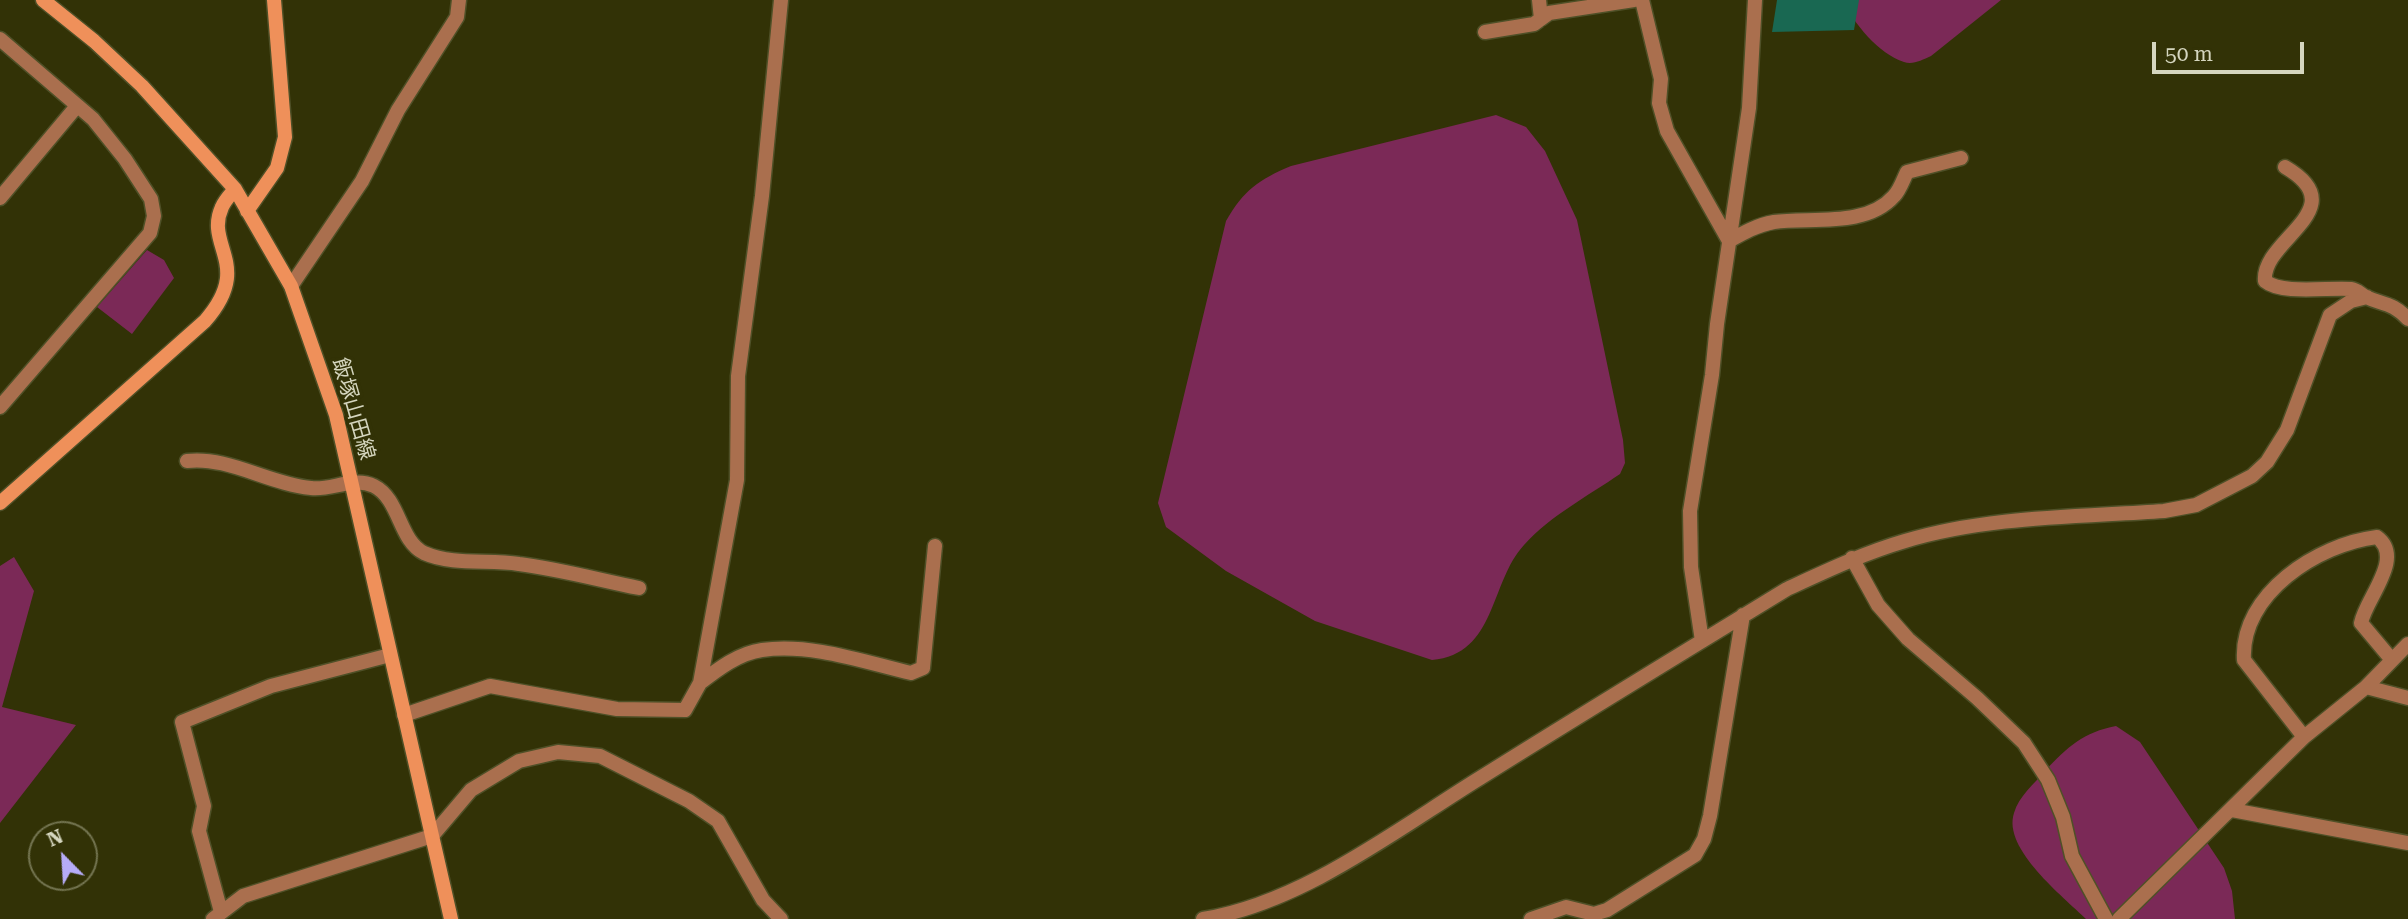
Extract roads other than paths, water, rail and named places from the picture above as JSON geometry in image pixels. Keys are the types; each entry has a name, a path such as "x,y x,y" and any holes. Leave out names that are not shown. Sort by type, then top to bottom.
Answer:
{"main road":[{"name":"飯塚山田線","path":"43,0 94,41 142,86 235,189 291,286 337,415 451,919"},
{"path":"247,211 277,168 285,137 274,0"},
{"path":"0,503 205,321 222,302 228,285 228,262 219,228 221,208 235,189"}],"street":[{"path":"291,286 362,181 398,110 457,17 459,0"},
{"path":"404,715 490,686 617,709 685,710 700,683 737,480 738,376 762,195 781,0"},
{"path":"1539,0 1541,19"},
{"path":"1485,32 1513,30 1549,13 1634,0"},
{"path":"1642,0 1661,79 1659,103 1667,131 1729,241"},
{"path":"1702,641 1691,567 1690,511 1749,108 1755,0"},
{"path":"0,39 93,119 125,159 151,199 154,216 150,233 0,407"},
{"path":"0,198 77,106"},
{"path":"1729,241 1757,226 1774,222 1849,218 1879,208 1894,196 1907,172 1961,158"},
{"path":"2285,167 2298,175 2308,187 2311,203 2309,217 2272,256 2264,270 2265,281 2271,286 2292,288 2355,289 2367,298"},
{"path":"1203,919 1235,914 1283,896 1372,845 1743,615 1787,589 1852,558 1907,540 1966,528 2196,505 2252,476 2267,462 2287,430 2330,315 2351,301 2367,298 2386,301 2408,319"},
{"path":"187,461 208,458 269,481 314,489 351,483 374,486 392,503 411,539 422,552 449,560 517,563 639,587"},
{"path":"2304,737 2244,660 2243,644 2258,610 2276,584 2314,559 2361,539 2377,537 2385,544 2388,554 2377,588 2364,609 2361,623 2392,660"},
{"path":"700,683 738,657 760,650 823,653 911,673 923,668 935,546"},
{"path":"1852,558 1878,605 1908,639 1977,698 2024,743 2048,779 2063,817 2072,856 2106,919"},
{"path":"1531,919 1566,907 1594,914 1607,909 1695,855 1704,839 1710,816 1743,615"},
{"path":"2126,918 2304,737 2365,687 2408,645"},
{"path":"390,655 271,687 190,716 182,722 204,806 199,831 217,915 243,896 432,836 471,790 519,761 558,752 600,756 689,801 718,821 763,900 781,919"},
{"path":"2365,687 2408,698"},
{"path":"2232,810 2408,843"}]}
